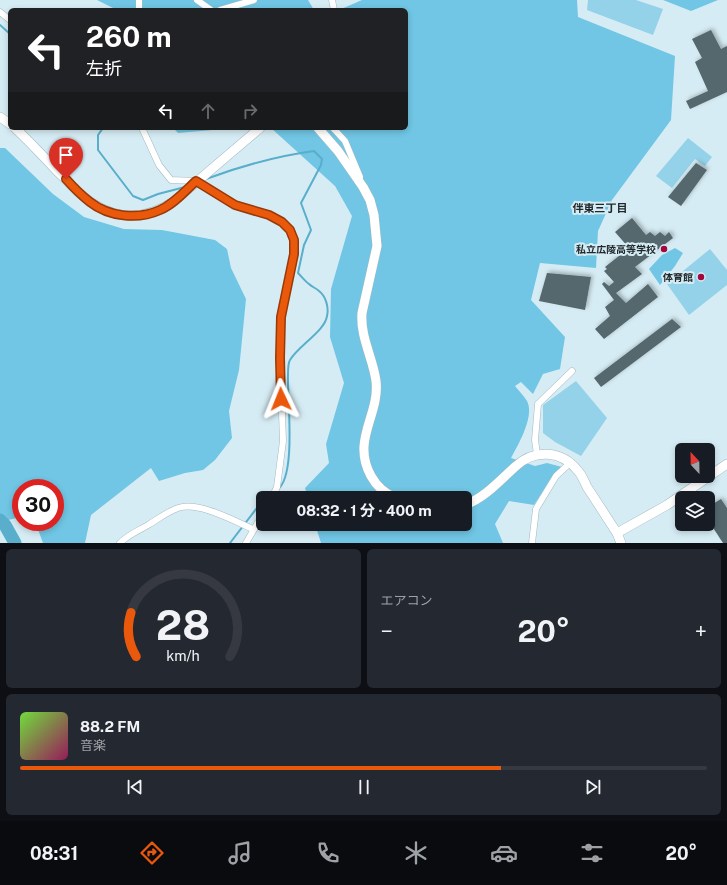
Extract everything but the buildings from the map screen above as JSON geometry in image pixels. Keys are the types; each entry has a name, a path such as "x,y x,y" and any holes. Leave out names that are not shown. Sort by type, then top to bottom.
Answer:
{"street":[{"path":"196,0 208,8"},
{"path":"228,0 232,7"},
{"path":"228,8 254,0"},
{"path":"0,12 8,18"},
{"path":"17,130 91,203 102,210 133,216 161,210 173,202 258,130"},
{"path":"143,130 159,165 171,180 196,181 235,205 269,215 282,222 290,230 294,240 294,254 281,317 280,358 282,441 277,486 275,491"},
{"path":"320,130 338,151 364,187"},
{"path":"335,130 345,141 370,200 374,215 378,246 361,323 376,382 375,399 366,431 364,456 367,468 374,480 385,491"},
{"path":"537,454 535,440 538,404 572,371"},
{"path":"472,502 489,491 517,464 528,457 537,454 549,454 561,457 578,470 617,533 621,543"},
{"path":"532,543 536,509 556,476 570,463"},
{"path":"617,533 668,505 727,464"},
{"path":"120,543 128,536 166,513 186,506 218,514 253,529"},
{"path":"246,543 256,524"}],"shaded area":[{"path":"97,0 308,0 313,8 113,8"},
{"path":"362,0 577,0 578,17 675,56 671,120 612,200 598,231 596,268 540,263 531,300 565,337 560,369 543,374 533,394 521,382 515,386 527,401 529,414 525,430 511,458 535,466 547,463 562,467 550,480 534,505 509,501 495,524 503,543 321,543 317,531 472,531 472,491 306,491 305,488 329,463 326,444 344,383 330,337 331,289 352,216 335,186 273,130 408,130 408,8 344,8"},
{"path":"588,0 636,0 663,9 653,35 587,10"},
{"path":"663,0 718,0 691,11"},
{"path":"175,130 212,130 178,133"},
{"path":"688,138 712,157 705,166 695,159 672,188 656,176"},
{"path":"0,148 5,148 53,194 84,217 124,229 162,230 215,240 227,249 231,268 246,299 239,370 229,411 232,438 215,460 203,470 185,473 159,481 151,468 91,515 85,543 43,543 39,531 64,531 64,479 12,479 12,519 0,522"},
{"path":"675,248 683,253 660,285 649,269 662,255"},
{"name":"体育館","path":"710,249 727,270 727,285 689,315 667,284"},
{"path":"576,381 607,418 581,456 555,442 543,433 543,405"}],"waterway":[{"path":"0,25 8,32"},
{"path":"102,130 98,135 98,150 133,196 143,200 158,194 185,187"},
{"path":"206,179 259,162 300,153 314,151 322,159 321,165 301,203 311,230 304,245 298,273 311,286 321,293 326,302 328,313 322,327 299,349 289,363 289,454 287,470 283,482 277,490"},
{"path":"230,543 256,509"},
{"path":"0,520 5,525 15,543"}],"place":[{"name":"私立広陵高等学校","path":"664,249"},
{"name":"体育館","path":"701,277"}],"district":[{"name":"伴東三丁目","path":"600,208"}],"route":[{"path":"66,179 91,203 102,210 133,216 161,210 173,202 196,181 235,205 269,215 282,222 290,230 294,240 294,254 281,317 281,399"}]}
